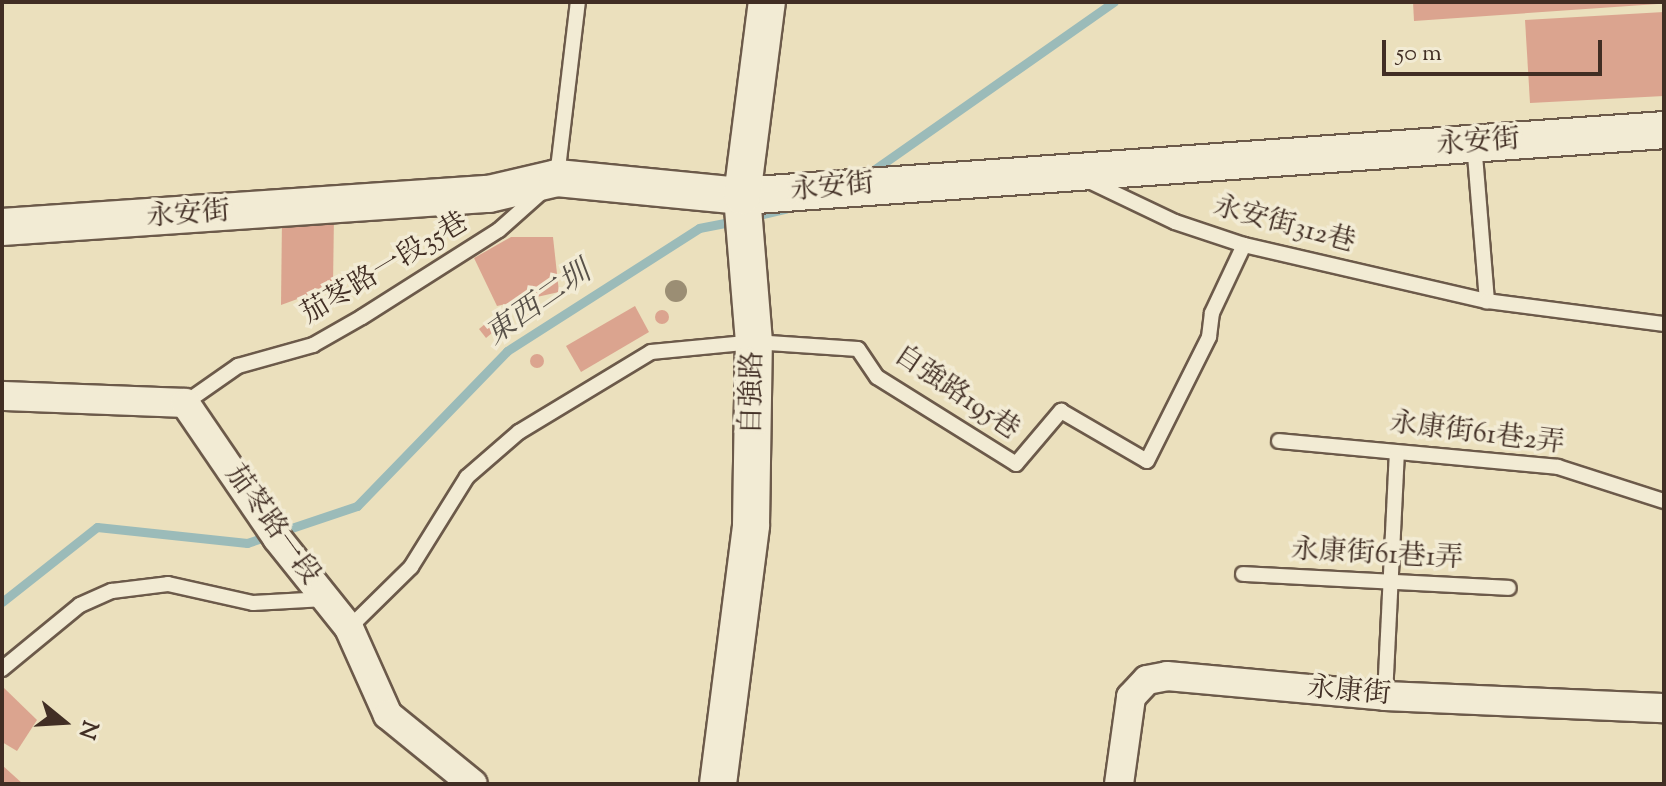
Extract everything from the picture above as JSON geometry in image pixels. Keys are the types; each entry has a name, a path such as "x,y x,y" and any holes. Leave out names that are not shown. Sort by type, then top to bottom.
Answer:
{"street":[{"name":"自強路","path":"718,784 751,525 754,342 742,196 767,2"},
{"name":"永安街","path":"2,227 489,194 557,178 742,196 971,177 1077,175 1664,130"},
{"path":"2,396 185,403"},
{"name":"茄苳路一段","path":"185,403 277,538 349,628 388,715 473,784"},
{"name":"永康街","path":"1119,784 1125,718 1131,697 1147,680 1167,676 1385,696 1664,708"}],"lane":[{"path":"557,178 578,2"},
{"path":"1474,143 1487,301"},
{"name":"永安街312巷","path":"1077,175 1175,222 1244,245 1487,301 1664,324"},
{"name":"茄苳路一段35巷","path":"185,403 238,366 313,345 362,317 499,230 557,178"},
{"name":"自強路195巷","path":"754,342 858,349 877,377 1016,464 1061,411 1147,461 1209,337 1212,313 1244,245"},
{"path":"349,628 411,567 467,477 519,432 651,352 754,342"},
{"name":"永康街61巷2弄","path":"1279,441 1558,467 1664,501"},
{"path":"1385,696 1397,453"},
{"name":"永康街61巷1弄","path":"1243,574 1509,588"},
{"path":"2,669 80,605 112,591 168,584 253,603 325,599"}],"building":[{"path":"1413,2 1658,2 1658,4 1414,21"},
{"path":"1664,12 1664,96 1530,103 1525,20"},
{"path":"334,215 333,286 281,305 282,218"},
{"path":"511,237 553,237 559,292 497,306 474,258"},
{"path":"635,306 649,332 581,372 566,346"},
{"path":"662,310 669,317 662,324 655,317"},
{"path":"497,314 504,323 486,338 479,329"},
{"path":"537,354 544,361 537,368 530,361"},
{"path":"2,686 37,720 17,751 2,742"},
{"path":"2,765 23,784 2,784"}],"waterway":[{"name":"東西二圳","path":"868,174 1114,2"},
{"name":"東西二圳","path":"750,217 786,209"},
{"name":"東西二圳","path":"2,602 97,527 247,543 357,506 507,351 699,228 736,221"}]}
